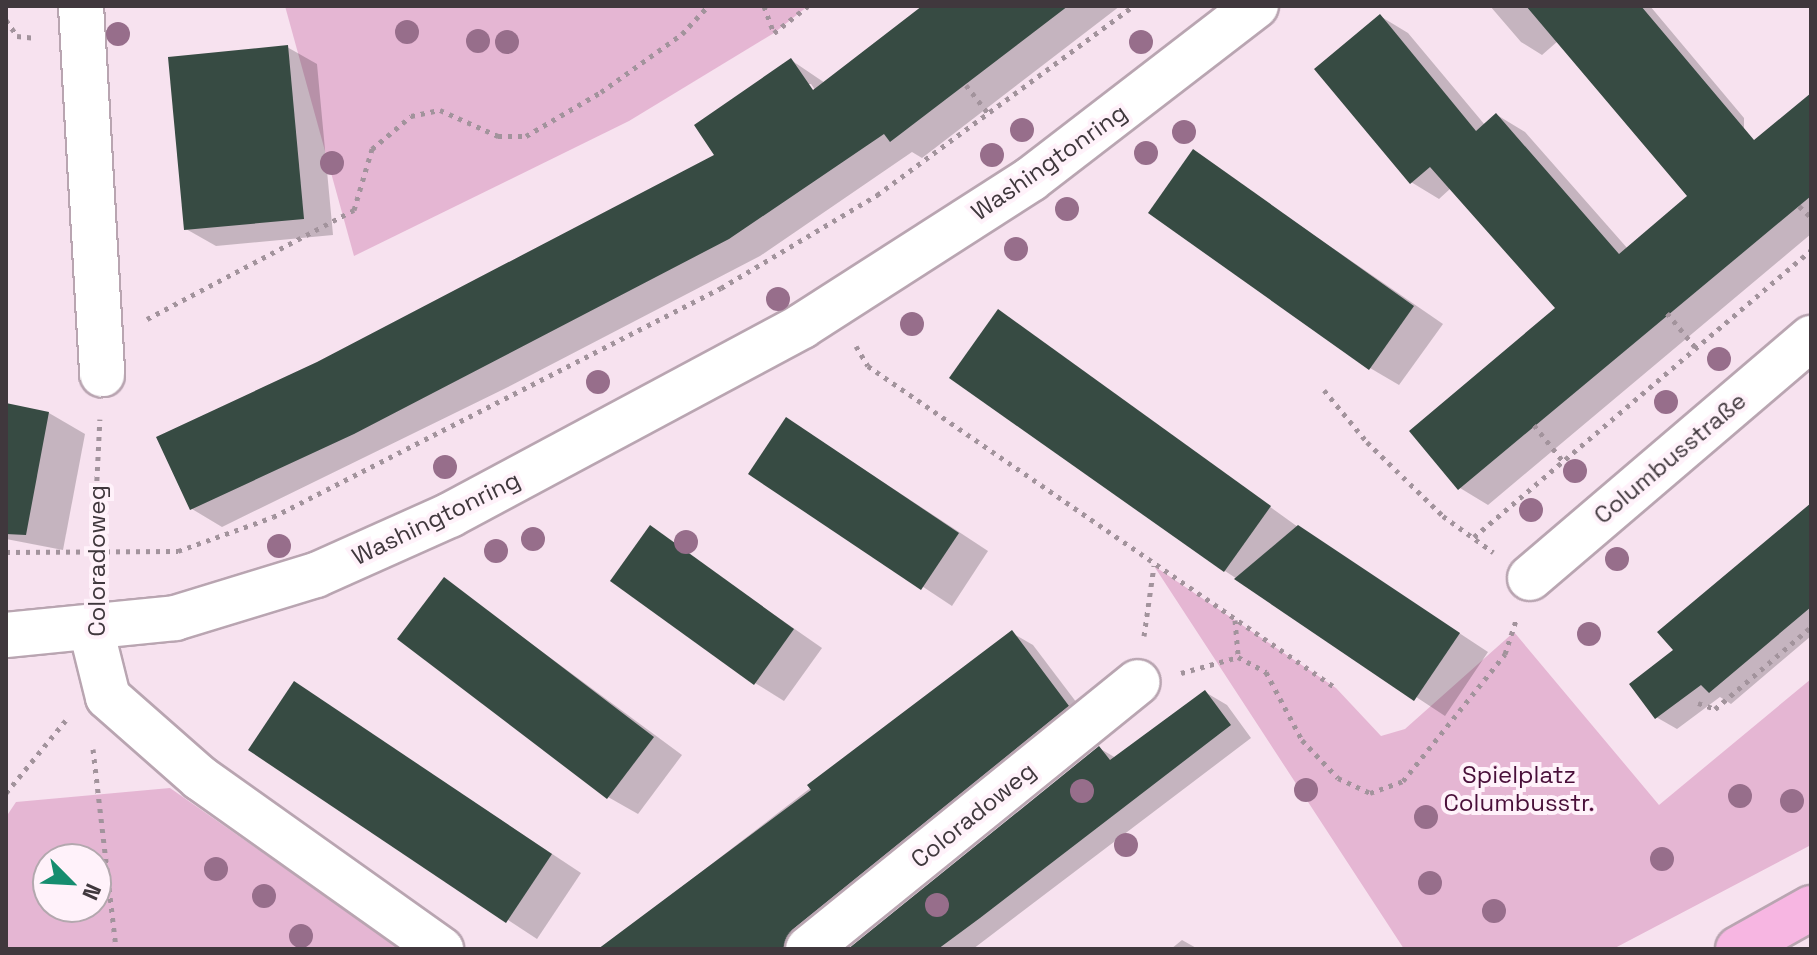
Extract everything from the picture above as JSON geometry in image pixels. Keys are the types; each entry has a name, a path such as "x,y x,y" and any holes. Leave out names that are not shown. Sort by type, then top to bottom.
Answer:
{"main road":[{"path":"1738,949 1811,908"}],"street":[{"path":"81,6 101,358"},
{"name":"Washingtonring","path":"6,635 91,629 175,618 329,569 450,515 833,306 1031,179 1256,6"},
{"name":"Columbusstraße","path":"1530,578 1811,338"},
{"name":"Coloradoweg","path":"91,629 108,697"},
{"name":"Coloradoweg","path":"808,949 1138,682"},
{"path":"108,697 200,778 441,949"}],"path":[{"path":"101,358 354,210 372,149 411,116 440,110 498,136 526,136 613,84 682,34 708,6"},
{"path":"764,6 774,33 808,6"},
{"path":"6,552 178,551 273,517 721,288 877,195 990,116 1133,6"},
{"path":"966,85 990,116"},
{"path":"1799,206 1811,217"},
{"path":"1474,537 1811,250"},
{"path":"833,306 868,366 1154,566 1336,688"},
{"path":"1667,313 1695,347"},
{"name":"Coloradoweg","path":"91,629 101,358"},
{"path":"1154,566 1138,682 1238,657 1266,672 1302,740 1338,778 1370,793 1403,781 1505,654 1530,578 1443,516 1367,442 1324,390"},
{"path":"1534,425 1562,460"},
{"path":"1235,620 1238,657"},
{"path":"1698,703 1715,709 1811,627"},
{"path":"6,793 86,698 108,697 92,753 117,948"}],"green space":[{"path":"285,6 808,6 774,33 629,121 354,256"},
{"name":"Spielplatz Columbusstr.","path":"1154,566 1336,688 1381,736 1405,729 1514,632 1659,805 1811,679 1811,845 1613,949 1404,949"},
{"path":"170,788 401,949 6,949 6,817 16,802"}],"building":[{"path":"922,6 1068,6 890,142 884,134 729,239 354,434 190,510 156,437 317,362 714,155 694,125 791,58 813,90"},
{"path":"1526,6 1641,6 1754,140 1811,93 1811,196 1458,490 1409,431 1555,308 1430,167 1410,184 1314,69 1380,14 1476,131 1496,113 1619,254 1687,196"},
{"path":"288,45 304,219 184,230 168,57"},
{"path":"1193,149 1414,306 1369,370 1148,213"},
{"path":"998,309 1271,506 1224,572 949,378"},
{"path":"6,403 49,412 26,535 6,534"},
{"path":"786,417 959,533 921,590 748,474"},
{"path":"1811,503 1811,607 1709,693 1701,685 1655,719 1629,684 1673,650 1657,632"},
{"path":"650,525 794,629 754,685 610,581"},
{"path":"1298,525 1460,633 1414,701 1234,579"},
{"path":"444,577 654,737 607,799 397,639"},
{"path":"1012,630 1069,706 792,930 784,949 598,949 811,790 807,785"},
{"path":"294,681 552,854 506,923 248,750"},
{"path":"1205,690 1231,725 938,949 848,949 1099,746 1110,760"}]}
